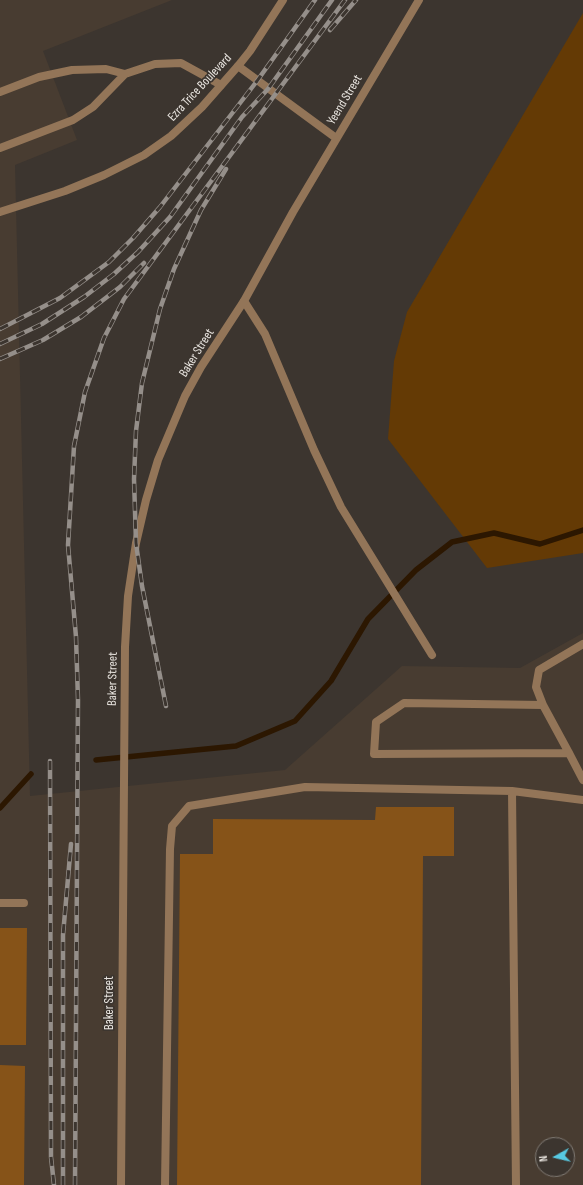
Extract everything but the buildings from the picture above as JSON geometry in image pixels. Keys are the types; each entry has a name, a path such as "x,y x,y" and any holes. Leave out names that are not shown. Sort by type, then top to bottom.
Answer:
{"street":[{"name":"Ezra Trice Boulevard","path":"0,212 71,189 104,175 144,155 171,136 202,107 238,66 250,51 283,0"},
{"name":"Yeend Street","path":"293,212 419,0"},
{"path":"0,148 73,120 93,107 125,74 155,64 181,63 221,85"},
{"path":"238,66 336,138"},
{"path":"0,92 39,77 72,70 106,69 125,74"},
{"name":"Baker Street","path":"121,1185 124,727 128,596 136,543 146,500 158,460 185,396 201,367 244,301 293,212"},
{"path":"244,301 265,334 328,480 380,573 432,656"},
{"path":"583,644 538,670 536,687 543,705 583,780"},
{"path":"543,705 404,703 376,722 374,754 569,753"},
{"path":"165,1185 170,849 172,826 189,806 304,787 512,791 583,800"},
{"path":"512,791 516,1185"},
{"path":"0,904 24,903"}],"shaded area":[{"path":"0,0 172,0 43,51 77,140 15,165 30,796 285,770 402,666 520,668 583,633 583,1185 0,1185"},
{"path":"583,13 583,553 487,568 388,439 394,361 407,312"}],"waterway":[{"path":"96,760 236,746 295,721 331,681 368,619 416,570 452,542 494,533 540,544 583,530"},
{"path":"0,808 31,774"}],"railway":[{"path":"0,329 60,298 109,262 133,238 160,207 257,81 315,0"},
{"path":"0,344 42,324 84,297 114,274 138,252 170,217 242,117 268,89 332,0"},
{"path":"75,1185 78,700 76,637 68,545 74,446 85,392 104,338 124,299 345,0"},
{"path":"330,30 356,0"},
{"path":"166,706 142,586 136,543 134,479 136,431 142,383 160,309 174,269 201,210 226,169"},
{"path":"0,359 43,340 81,317 120,287 144,263"},
{"path":"50,761 51,1157 54,1185"},
{"path":"63,1185 63,935 71,844"}]}
